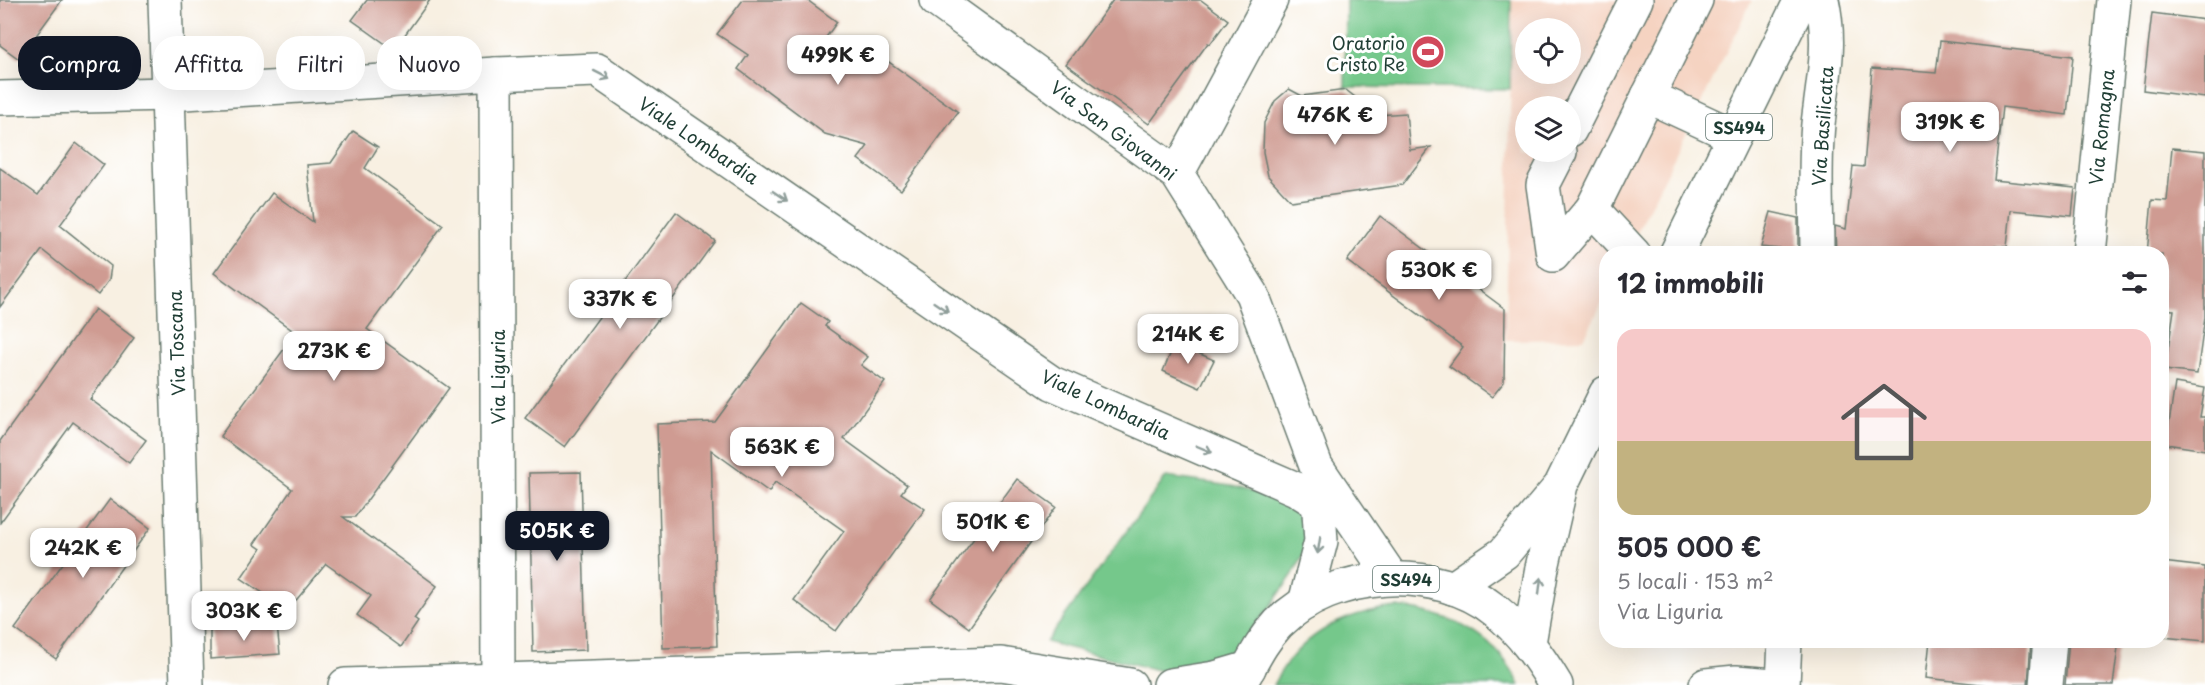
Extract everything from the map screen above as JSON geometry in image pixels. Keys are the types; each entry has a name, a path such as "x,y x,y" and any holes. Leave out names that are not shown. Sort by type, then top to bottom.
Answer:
{"street":[{"name":"Via Toscana","path":"165,0 187,685"},
{"name":"Via San Giovanni","path":"936,0 1177,174 1252,294 1316,466 1392,578"},
{"path":"1177,174 1272,0"},
{"path":"1581,108 1635,0"},
{"path":"1555,162 1543,185 1554,255 1592,209 1696,0"},
{"name":"SS494","path":"1680,246 1801,0"},
{"name":"Via Basilicata","path":"1817,246 1818,125 1825,82 1828,27 1822,0"},
{"name":"Via Romagna","path":"2090,246 2114,0"},
{"name":"Viale Lombardia","path":"0,98 168,94 597,70 1052,383 1296,489 1318,503"},
{"name":"Via Liguria","path":"496,74 498,682"},
{"path":"1648,96 1734,136"},
{"path":"1592,209 1627,246"},
{"name":"SS494","path":"1529,643 1542,568 1561,485 1599,407"},
{"name":"Via San Giovanni","path":"1305,603 1321,541 1316,466"},
{"name":"SS494","path":"1453,588 1504,553 1561,485"},
{"name":"SS494","path":"1244,677 1258,646 1280,623 1305,603 1332,590 1362,581 1392,578 1423,580 1453,588 1495,610 1529,643 1556,685"},
{"path":"1783,685 1785,648"},
{"path":"2046,685 2049,648"},
{"path":"345,685 845,677 1001,664 1130,685"},
{"path":"1170,685 1215,678 1244,677"},
{"path":"1706,685 1736,682 1774,685"}],"shaded area":[{"path":"1512,0 1752,0 1630,246 1599,246 1599,309 1584,339 1506,340"}],"green space":[{"name":"Oratorio Cristo Re","path":"1346,0 1511,0 1510,89 1345,87"},
{"path":"1166,477 1231,486 1273,497 1297,510 1304,524 1306,549 1293,574 1268,610 1230,654 1197,669 1173,674 1046,642"},
{"path":"1397,607 1417,610 1453,621 1485,640 1510,668 1520,685 1273,685 1296,652 1324,629 1358,614"}],"building":[{"path":"0,0 62,0 36,36 18,36 18,58 0,45"},
{"path":"367,0 430,0 404,36 377,36 377,38 352,20"},
{"path":"743,0 807,0 837,22 819,47 886,60 958,112 901,190 858,159 868,146 825,134 738,69 748,55 717,34"},
{"path":"1113,0 1201,0 1228,20 1210,44 1208,43 1149,124 1066,64"},
{"path":"2152,13 2205,20 2205,98 2143,90"},
{"path":"1940,41 2073,56 2067,115 2002,107 1994,180 2075,188 2072,216 2011,210 2007,246 1836,246 1835,226 1846,229 1853,166 1864,167 1872,68 1936,73"},
{"path":"1289,89 1302,96 1346,90 1378,115 1406,113 1410,150 1431,147 1402,185 1291,201 1268,176 1263,152 1264,123 1275,101"},
{"path":"353,131 378,147 365,168 443,225 367,329 449,388 355,517 343,517 437,586 414,619 418,622 401,647 357,615 371,596 326,564 288,610 241,578 261,549 254,544 292,489 220,436 296,333 214,273 272,193 313,222 307,165 331,163"},
{"path":"76,143 104,165 60,225 111,266 109,280 98,295 42,250 0,307 0,168 38,195"},
{"path":"2172,148 2205,151 2205,317 2197,374 2169,370 2169,343 2174,310 2169,310 2169,246 2148,246 2152,200 2167,201"},
{"path":"676,212 715,241 565,447 525,418"},
{"path":"1771,212 1798,218 1798,246 1761,246"},
{"path":"1380,216 1505,309 1504,382 1492,397 1449,366 1463,347 1347,261"},
{"path":"801,303 828,322 825,326 868,357 861,365 885,382 844,439 907,485 901,493 925,509 836,631 794,600 844,531 775,482 769,492 711,450 717,646 663,648 657,424 715,422"},
{"path":"95,309 134,338 90,399 146,440 129,463 73,422 0,523 0,441"},
{"path":"1175,343 1214,360 1200,388 1163,371"},
{"path":"2175,383 2205,388 2200,417 2205,417 2205,450 2169,444 2169,424"},
{"path":"581,472 586,650 533,652 529,473"},
{"path":"1017,479 1056,507 969,628 930,599"},
{"path":"110,499 150,528 56,659 15,629"},
{"path":"2169,563 2205,567 2205,641 2169,638"},
{"path":"277,625 280,654 210,659 210,630"},
{"path":"1929,648 2030,648 2028,685 1989,685 1926,678"},
{"path":"2068,648 2118,648 2113,685 2065,685"}],"place":[{"name":"Oratorio Cristo Re","path":"1428,52"}]}
